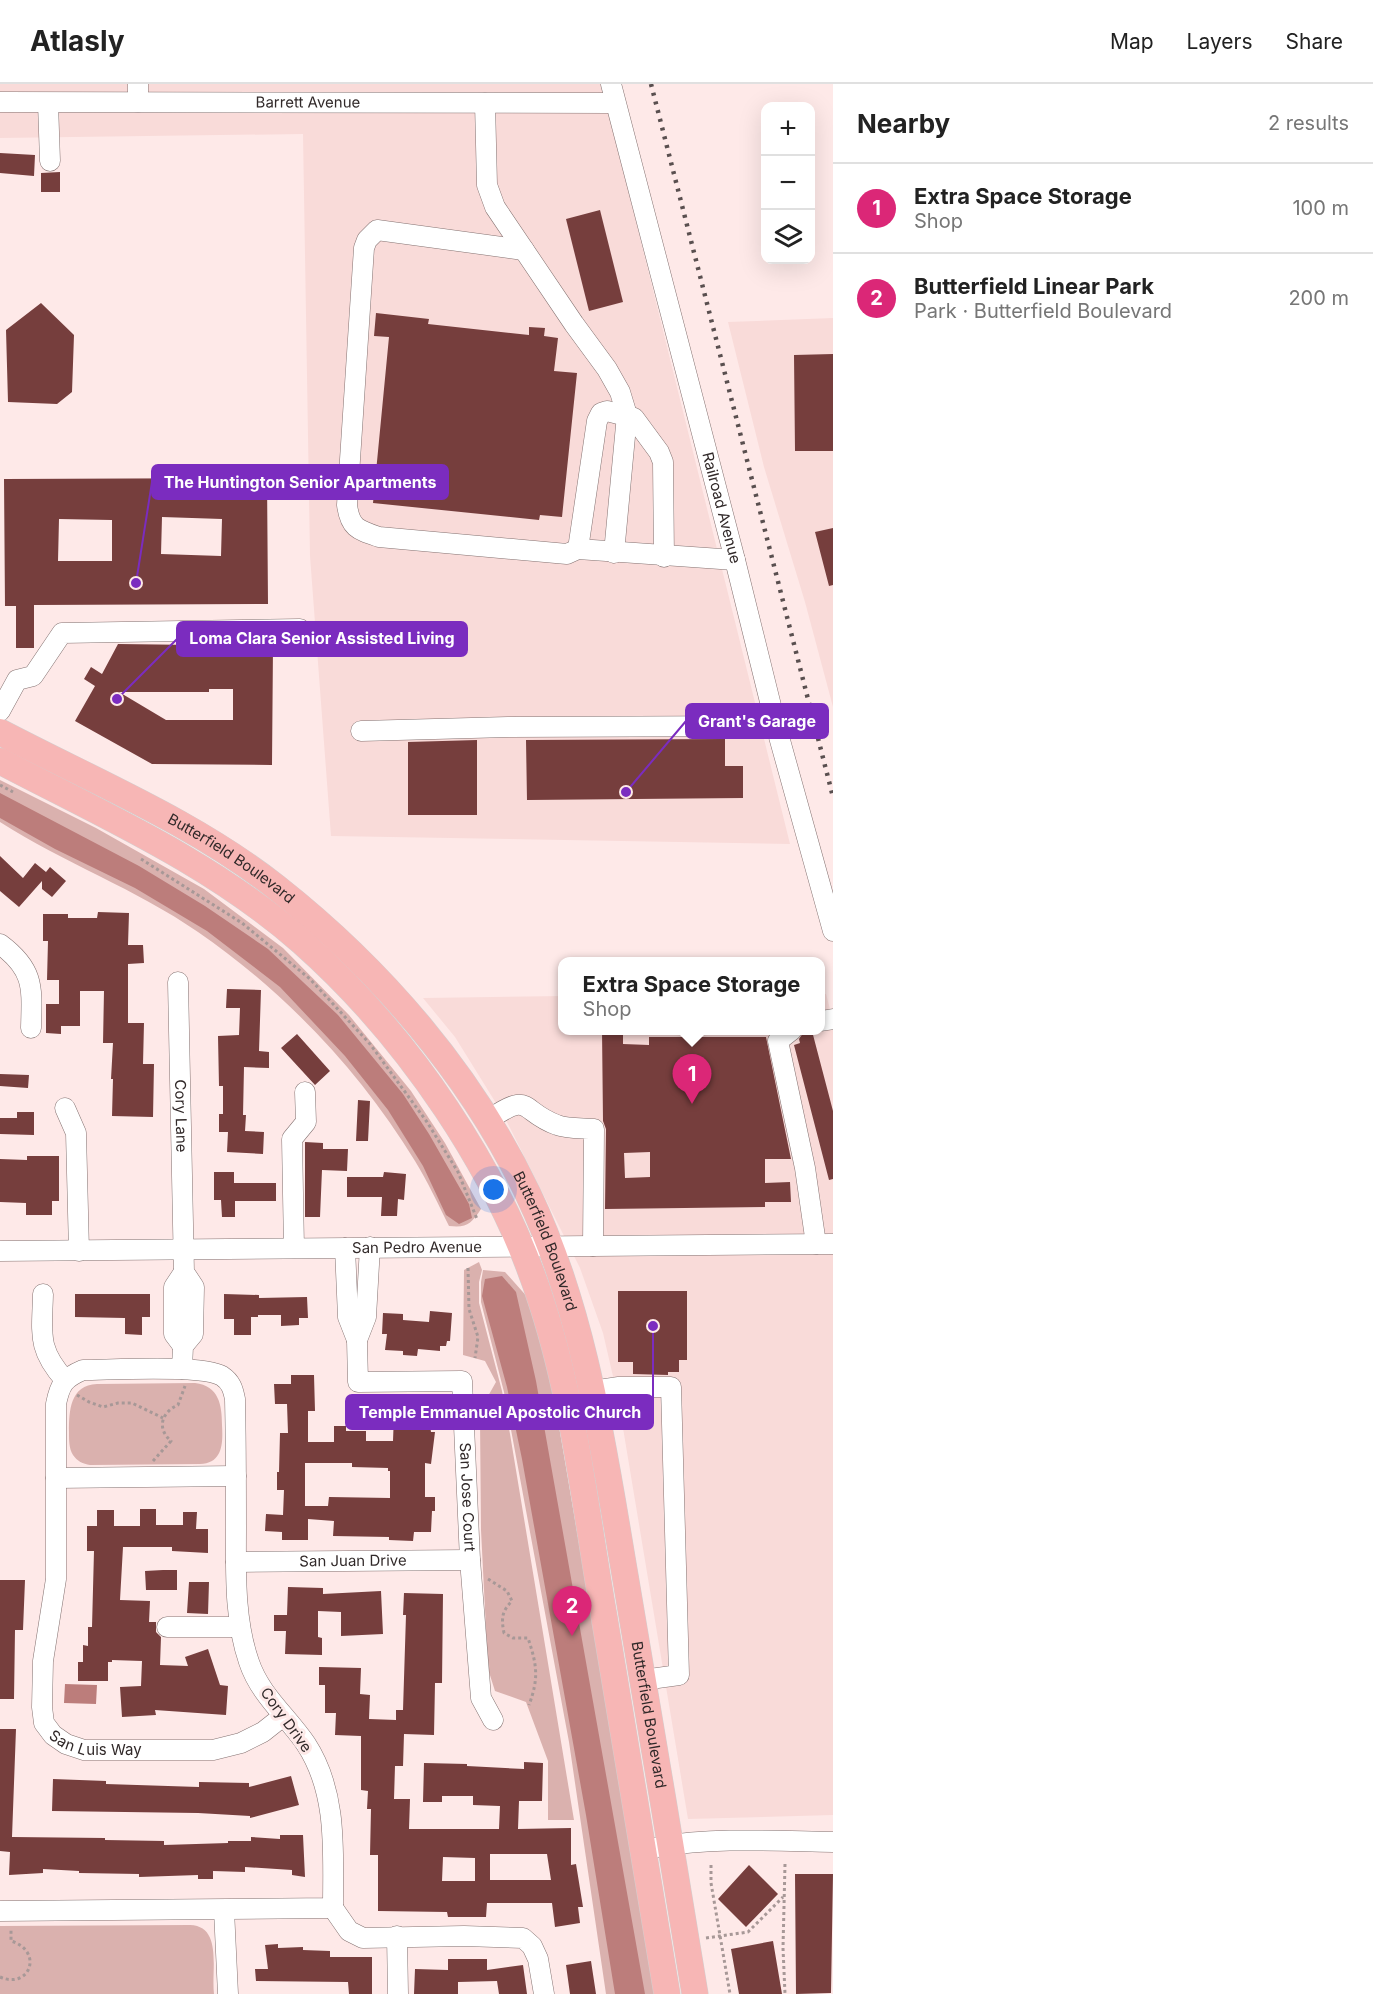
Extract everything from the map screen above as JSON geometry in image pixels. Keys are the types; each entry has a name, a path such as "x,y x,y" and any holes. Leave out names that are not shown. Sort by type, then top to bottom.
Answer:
{"main road":[{"name":"Butterfield Boulevard","path":"0,732 180,824 228,853 273,885 354,955 399,1002 452,1068 488,1120 527,1191 550,1246 569,1302 592,1391 695,1994"},
{"name":"Butterfield Boulevard","path":"0,761 168,847 241,894 302,942 374,1014 426,1080 473,1153 521,1247 544,1309 557,1353 667,1994"}],"street":[{"name":"Barrett Avenue","path":"0,102 48,103 138,93 485,103 613,93"},
{"name":"Railroad Avenue","path":"613,93 776,726 833,932"},
{"path":"48,103 50,161"},
{"path":"485,103 487,185 495,207 607,369 620,392 627,415 614,553"},
{"path":"524,250 377,230 367,240 364,249 347,505 353,525 379,537 567,555 578,549 735,560"},
{"path":"578,549 597,421 601,413 607,411 627,415 640,423 663,462 664,556"},
{"path":"0,711 17,680 33,676 62,633 300,629"},
{"path":"361,731 508,727 776,726"},
{"path":"0,944 24,965 32,989 31,1028"},
{"name":"Cory Lane","path":"178,982 183,1250"},
{"path":"786,1035 778,1041 805,1168 825,1244"},
{"path":"294,1248 292,1139 306,1122 304,1092"},
{"path":"488,1120 515,1104 526,1105 558,1126 594,1129 593,1246"},
{"path":"65,1108 76,1133 79,1251"},
{"name":"San Pedro Avenue","path":"0,1251 825,1244"},
{"name":"San Jose Court","path":"345,1248 348,1317 357,1340 358,1382 462,1381 470,1560 481,1698 493,1720"},
{"name":"San Jose Court","path":"357,1340 366,1317 370,1248"},
{"path":"71,1388 69,1375 83,1370 184,1377 183,1346 193,1334 194,1287 184,1272 183,1250"},
{"path":"44,1294 42,1337 44,1349 51,1364 71,1388"},
{"name":"Cory Drive","path":"184,1377 211,1371 221,1375 231,1384 235,1399 236,1563 240,1627 249,1663 264,1692 305,1744 321,1773 332,1822 333,1908"},
{"path":"592,1391 619,1387 671,1387 679,1675 643,1680"},
{"name":"San Luis Way","path":"71,1388 59,1391 56,1404 56,1579 43,1661 42,1707 45,1723 53,1735 66,1744 84,1750 213,1750 241,1743 263,1732 282,1717"},
{"path":"56,1478 236,1476"},
{"name":"San Juan Drive","path":"236,1563 470,1560"},
{"path":"167,1628 240,1627"},
{"path":"643,1850 670,1845 734,1840 833,1842"},
{"path":"0,1911 333,1908 349,1931 363,1938 397,1936 523,1938 532,1946 538,1959 544,1994"},
{"path":"224,1910 228,1994"},
{"path":"397,1936 398,1994"}],"path":[{"path":"0,785 15,794"},
{"path":"138,857 242,923 310,979 370,1044 427,1122 458,1172 477,1219"},
{"path":"468,1268 469,1309 478,1337 475,1359"},
{"path":"152,1462 171,1441 163,1431 163,1418 178,1405 184,1377"},
{"path":"71,1388 89,1402 103,1407 118,1403 132,1403 163,1418"},
{"path":"488,1579 507,1591 512,1601 505,1609 502,1619 504,1633 513,1638 528,1638 535,1658 536,1687 529,1705"},
{"path":"784,1864 785,1994"},
{"path":"711,1865 711,1882 730,1994"},
{"path":"704,1939 748,1932 784,1896"},
{"path":"0,1977 10,1981 17,1980 25,1975 29,1968 28,1951 20,1944 11,1941 10,1928"}],"shaded area":[{"path":"0,84 602,84 790,844 331,836 310,556 303,134 0,138"},
{"path":"833,318 833,707 805,602 764,467 728,322"},
{"path":"0,780 96,828 204,889 283,948 349,1015 411,1091 445,1143 481,1209 474,1218 468,1224 449,1226 415,1161 370,1096 318,1035 261,980 198,932 150,902 24,837 0,822"},
{"path":"0,793 139,866 205,906 268,949 338,1015 403,1094 469,1204 472,1218 459,1224 446,1215 423,1166 388,1110 345,1056 280,987 207,931 135,888 55,849 0,818"},
{"path":"826,994 833,1020 833,1815 688,1819 618,1398 603,1333 580,1268 504,1116 455,1037 423,998 558,996 558,1035 825,1035"},
{"path":"479,1262 482,1270 479,1282 479,1303 502,1391 510,1434 574,1820 548,1820 548,1761 526,1702 495,1691 488,1669 481,1530 480,1419 483,1405 496,1382 485,1361 463,1355 464,1270"},
{"path":"483,1270 505,1272 530,1300 549,1368 656,1994 606,1994 569,1742 504,1392 481,1302"},
{"path":"502,1276 516,1292 536,1381 645,1994 615,1994 586,1815 522,1459 507,1387 482,1296 485,1279"},
{"path":"195,1383 209,1388 214,1392 220,1404 222,1445 220,1451 213,1460 200,1464 90,1465 80,1462 73,1455 70,1447 71,1408 76,1394 81,1389 97,1384"},
{"path":"65,1684 97,1685 96,1704 64,1703"},
{"path":"190,1925 200,1927 211,1941 214,1994 0,1994 0,1926"}],"building":[{"path":"0,153 35,155 34,176 0,173"},
{"path":"60,172 60,192 41,192 41,173"},
{"path":"600,210 623,302 589,311 566,219"},
{"path":"41,303 74,335 72,392 57,404 8,402 6,330"},
{"path":"376,313 429,319 428,324 529,335 529,327 545,328 544,336 558,338 554,371 577,373 562,517 540,515 539,520 373,503 389,337 374,336"},
{"path":"833,354 833,451 795,451 794,355"},
{"path":"267,478 268,604 34,605 34,648 16,648 16,606 5,606 4,479","holes":["162,517 222,519 221,556 161,554","59,519 112,520 112,561 58,561"]},
{"path":"833,528 833,585 829,586 815,532"},
{"path":"118,644 273,646 272,765 152,764 75,721 95,686 84,679 91,667 102,674","holes":["209,689 233,689 233,720 166,720 119,692 209,692"]},
{"path":"725,739 725,766 743,766 743,798 527,800 526,740"},
{"path":"477,740 477,815 408,815 408,742"},
{"path":"0,856 23,878 35,863 46,872 50,867 66,881 52,897 42,889 42,881 19,907 0,891"},
{"path":"98,912 129,913 128,945 143,945 144,963 128,964 128,1023 144,1023 143,1064 154,1064 153,1117 112,1116 113,1043 103,1043 104,991 80,991 80,1026 61,1026 61,1034 46,1033 46,1004 59,1004 59,980 47,980 48,941 43,941 43,914 68,914 68,918 97,918"},
{"path":"227,989 261,990 259,1051 269,1052 269,1068 244,1067 243,1115 246,1115 245,1131 264,1132 263,1154 227,1152 228,1132 219,1132 219,1114 223,1114 223,1086 219,1086 218,1036 239,1035 240,1008 226,1008"},
{"path":"297,1034 330,1071 315,1085 281,1048"},
{"path":"602,1035 623,1035 623,1044 649,1045 649,1037 766,1037 791,1159 765,1159 765,1183 790,1182 791,1202 765,1202 765,1207 605,1209 606,1129 603,1121","holes":["650,1152 650,1177 625,1178 624,1153"]},
{"path":"802,1035 813,1035 833,1111 833,1179 829,1180 794,1045 800,1043"},
{"path":"0,1074 29,1075 28,1088 0,1086"},
{"path":"358,1100 370,1101 368,1141 356,1141"},
{"path":"17,1112 34,1112 34,1135 0,1134 0,1118 17,1118"},
{"path":"305,1142 323,1143 323,1149 348,1149 347,1171 322,1170 320,1217 305,1217"},
{"path":"27,1156 59,1156 59,1201 52,1201 52,1215 26,1215 26,1203 0,1202 0,1159 27,1160"},
{"path":"214,1172 234,1172 234,1183 276,1183 276,1201 235,1201 235,1217 222,1217 221,1200 214,1200"},
{"path":"384,1172 406,1174 404,1200 398,1199 397,1216 381,1216 382,1197 347,1197 347,1177 383,1177"},
{"path":"618,1291 687,1291 687,1360 679,1360 679,1372 668,1372 668,1375 633,1374 633,1362 618,1362"},
{"path":"75,1294 150,1294 150,1317 142,1317 142,1335 125,1334 125,1318 75,1317"},
{"path":"224,1294 259,1295 259,1298 307,1297 308,1318 299,1318 299,1325 281,1326 281,1315 258,1315 258,1317 251,1317 251,1335 234,1335 234,1319 224,1319"},
{"path":"430,1311 452,1313 450,1341 447,1341 446,1346 440,1346 440,1351 418,1349 417,1356 403,1355 403,1351 385,1350 387,1334 382,1334 383,1313 403,1314 403,1320 429,1322"},
{"path":"291,1375 314,1375 315,1411 308,1411 308,1442 334,1442 334,1426 346,1426 346,1431 366,1431 366,1441 393,1441 394,1414 428,1415 431,1432 435,1432 431,1464 425,1463 425,1497 435,1497 431,1532 414,1532 413,1541 389,1540 389,1537 333,1536 334,1521 308,1519 308,1540 282,1540 282,1532 265,1531 266,1514 283,1515 284,1490 277,1490 277,1472 279,1472 280,1433 288,1433 287,1404 275,1404 274,1384 291,1384","holes":["305,1463 352,1463 352,1467 388,1468 390,1498 329,1497 328,1506 305,1506"]},
{"path":"140,1509 156,1509 156,1525 183,1525 183,1512 197,1512 196,1529 208,1529 208,1553 172,1551 172,1547 123,1547 120,1600 150,1601 149,1622 156,1622 156,1632 161,1637 160,1665 188,1666 185,1657 208,1649 220,1685 228,1686 226,1715 155,1710 156,1715 122,1717 120,1687 141,1686 142,1661 112,1660 108,1662 108,1681 78,1681 78,1662 83,1662 83,1645 88,1646 88,1627 92,1627 94,1551 87,1551 87,1526 97,1526 97,1510 114,1510 114,1526 140,1526"},
{"path":"177,1570 177,1590 146,1590 145,1571"},
{"path":"0,1580 25,1580 23,1630 15,1630 14,1699 0,1699"},
{"path":"189,1582 209,1582 208,1614 187,1613"},
{"path":"288,1587 323,1588 323,1594 381,1591 383,1634 341,1636 341,1612 318,1611 318,1637 322,1638 322,1655 285,1654 286,1631 274,1631 274,1615 287,1615"},
{"path":"404,1593 443,1594 442,1683 435,1683 434,1735 404,1734 403,1766 395,1766 394,1799 410,1799 409,1829 499,1829 500,1806 473,1805 473,1796 442,1796 442,1802 423,1802 424,1763 524,1769 524,1762 543,1763 542,1801 519,1801 518,1829 571,1828 571,1865 576,1864 583,1907 578,1907 580,1923 555,1927 552,1903 487,1903 486,1917 448,1917 447,1912 378,1911 378,1855 370,1855 371,1809 367,1809 368,1791 361,1790 361,1736 335,1735 336,1713 325,1713 325,1685 319,1685 319,1667 361,1668 360,1694 370,1695 369,1719 396,1720 396,1710 403,1710 406,1615 403,1615","holes":["490,1854 547,1854 551,1880 490,1880","443,1857 475,1858 475,1881 442,1881"]},
{"path":"0,1729 16,1729 12,1837 164,1841 164,1845 228,1843 228,1841 251,1841 251,1837 280,1839 280,1835 303,1835 305,1877 292,1875 292,1870 245,1867 245,1872 213,1871 213,1879 198,1879 198,1875 139,1877 139,1874 79,1873 79,1871 43,1869 43,1873 9,1875 10,1852 0,1851"},
{"path":"291,1776 299,1805 250,1818 250,1816 198,1813 52,1811 53,1779 106,1781 106,1784 199,1787 199,1782 249,1783 249,1787"},
{"path":"749,1865 778,1894 746,1927 718,1899"},
{"path":"795,1874 833,1874 831,1993 796,1994"},
{"path":"773,1941 782,1994 739,1994 731,1949"},
{"path":"278,1944 278,1948 303,1947 303,1950 330,1951 330,1957 372,1957 372,1994 349,1994 348,1982 256,1981 255,1969 268,1969 265,1945"},
{"path":"448,1959 487,1959 487,1970 523,1965 527,1994 499,1994 497,1981 458,1982 458,1994 414,1994 415,1969 448,1970"},
{"path":"591,1961 596,1994 570,1994 566,1965"}],"railway":[{"path":"651,84 833,797"}],"place":[{"name":"The Huntington Senior Apartments","path":"136,583"},
{"name":"Loma Clara Senior Assisted Living","path":"117,699"},
{"name":"Grant's Garage","path":"626,792"},
{"name":"Extra Space Storage","path":"692,1104"},
{"name":"Temple Emmanuel Apostolic Church","path":"653,1326"},
{"name":"Butterfield Linear Park","path":"572,1636"}]}
